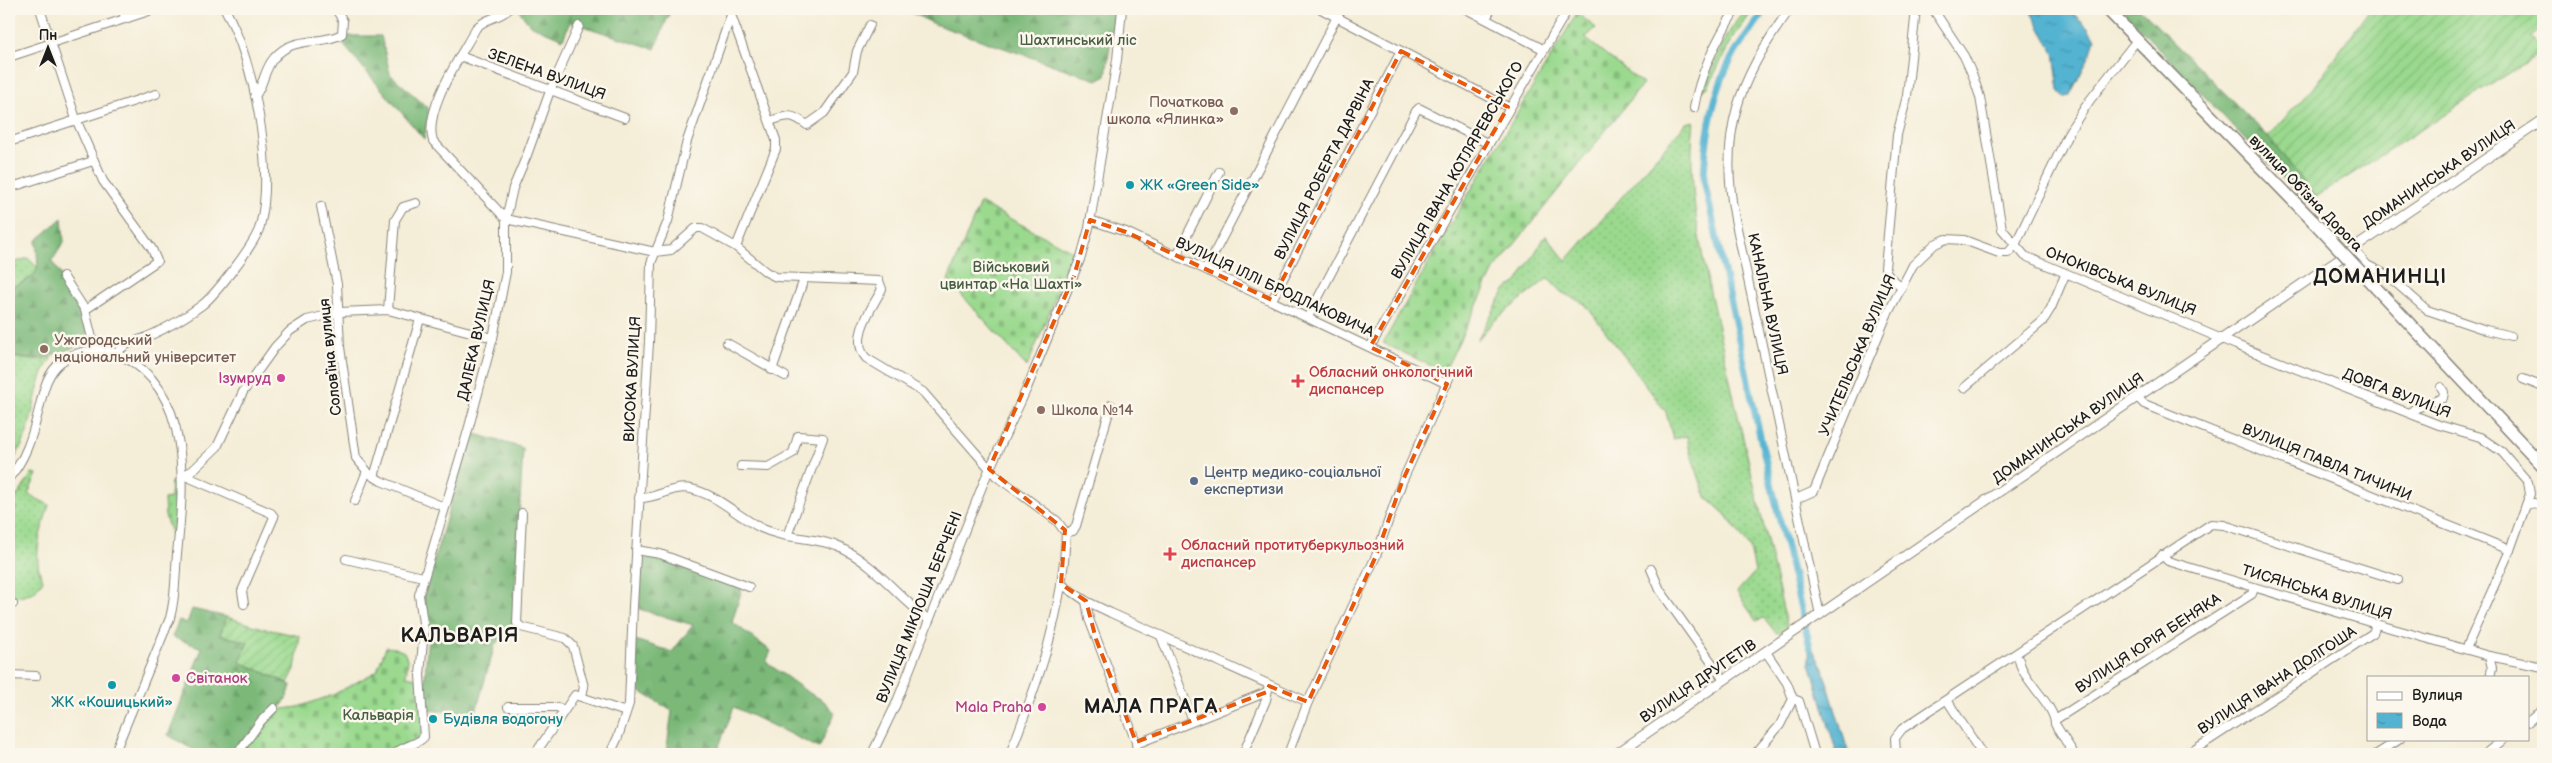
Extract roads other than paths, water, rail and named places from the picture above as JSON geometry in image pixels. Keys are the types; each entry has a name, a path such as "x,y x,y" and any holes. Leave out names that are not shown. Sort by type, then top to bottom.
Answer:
{"highway":[{"name":"вулиця Обʼїзна Дорога","path":"2108,9 2313,221 2543,466"}],"main road":[{"name":"ДОМАНИНСЬКА ВУЛИЦЯ","path":"2351,250 2543,120"},
{"name":"ДОМАНИНСЬКА ВУЛИЦЯ","path":"1797,631 2340,258"},
{"name":"ВУЛИЦЯ ДРУГЕТІВ","path":"1616,754 1797,631"}],"street":[{"path":"40,9 76,119 93,161 110,195 152,250 157,261 84,310"},
{"path":"122,9 126,19"},
{"path":"9,57 155,9"},
{"path":"116,353 122,345 149,336 202,305 257,235 262,218 264,162 255,96 241,41 225,9"},
{"path":"255,96 262,88 272,60 281,50 305,40 342,34 343,21 336,9"},
{"path":"509,9 501,16 485,19 476,28 432,113 430,133 433,141 506,219 655,252 671,250 696,228 702,228 736,247 766,272 776,277 879,281 882,284 882,289 859,339 861,352 866,358 923,392 990,469 1057,522 1066,533 1049,649 1010,754"},
{"name":"ВУЛИЦЯ МІКЛОША БЕРЧЕНІ","path":"872,754 990,469 1027,388 1074,276 1090,220 1113,86 1122,9"},
{"path":"1321,9 1508,107"},
{"path":"1206,269 1341,9"},
{"path":"1466,9 1543,49"},
{"path":"1486,19 1491,9"},
{"name":"ВУЛИЦЯ ІВАНА КОТЛЯРЕВСЬКОГО","path":"1370,347 1508,107 1568,9"},
{"path":"1694,108 1697,87 1704,70 1720,33 1736,9"},
{"name":"КАНАЛЬНА ВУЛИЦЯ","path":"1790,9 1755,62 1740,91 1732,129 1730,183 1735,219 1796,498 1816,618"},
{"path":"1901,286 1889,277 1885,268 1897,135 1907,96 1917,11 1933,10"},
{"name":"ОНОКІВСЬКА ВУЛИЦЯ","path":"1933,10 1964,56 1975,81 1987,136 2002,229 2015,245 2025,256 2065,275 2222,338"},
{"path":"730,12 776,140 776,149 736,247"},
{"name":"ВИСОКА ВУЛИЦЯ","path":"610,754 629,704 636,550 649,342 651,264 668,221 687,141 730,12"},
{"path":"770,121 788,115 796,116 807,125 824,113 853,72 858,51 870,25"},
{"name":"ДАЛЕКА ВУЛИЦЯ","path":"396,754 399,750 416,743 424,737 424,722 420,702 420,665 424,630 419,594 467,434 493,338 506,272 506,219 513,188 527,156 550,91 579,26"},
{"path":"2015,245 2070,130 2090,100 2137,40"},
{"name":"ВУЛИЦЯ РОБЕРТА ДАРВІНА","path":"1272,300 1401,51"},
{"name":"ЗЕЛЕНА ВУЛИЦЯ","path":"460,56 625,118"},
{"path":"9,142 156,94"},
{"path":"1308,317 1419,108 1488,143"},
{"path":"9,188 93,161"},
{"path":"1177,255 1219,172"},
{"path":"388,310 394,220 403,207 416,203"},
{"name":"Соловʼїна вулиця","path":"321,206 333,256 340,312 340,347 356,458 374,477 444,506"},
{"name":"ВУЛИЦЯ ІЛЛІ БРОДЛАКОВИЧА","path":"1090,220 1109,225 1177,255 1370,347 1449,380 1402,482 1376,556 1308,702"},
{"name":"УЧИТЕЛЬСЬКА ВУЛИЦЯ","path":"1796,498 1814,491 1901,286 1914,265 1940,242 1964,240 1999,253 2008,253 2015,245"},
{"path":"2351,250 2367,265 2387,275 2427,310 2486,330 2511,336"},
{"path":"1964,388 2043,321 2051,308 2065,275"},
{"path":"64,276 84,310 95,350"},
{"path":"772,370 804,279"},
{"path":"183,475 192,471 217,448 243,392 275,347 290,331 307,320 340,312 388,310 493,338"},
{"path":"374,477 420,319"},
{"name":"ДОВГА ВУЛИЦЯ","path":"2222,338 2410,413 2480,437 2502,452 2528,482 2530,494 2510,550 2466,649"},
{"path":"728,343 785,376"},
{"path":"9,478 24,455 49,375 68,358 95,350 116,353 137,363 156,382 164,394 170,412 183,475 183,509 174,604 114,754"},
{"path":"2522,379 2543,386"},
{"path":"2410,413 2414,409 2443,398 2444,392 2441,387"},
{"name":"ВУЛИЦЯ ПАВЛА ТИЧИНИ","path":"2137,397 2144,404 2510,550"},
{"path":"1066,533 1072,531 1076,526 1111,405"},
{"path":"741,466 768,467 793,453 798,436 822,438 787,536"},
{"path":"355,500 367,471"},
{"path":"183,475 271,513 274,517 242,591 244,604"},
{"path":"639,498 676,489 691,489 714,498 763,529 787,536 825,542 854,555 929,620"},
{"path":"2526,505 2534,503 2543,507"},
{"path":"522,513 517,623 521,627 566,638 573,646 584,687 582,696"},
{"path":"1896,754 1894,743 1897,734 2206,526 2218,523 2398,580"},
{"path":"636,550 660,554 749,587"},
{"name":"ТИСЯНСЬКА ВУЛИЦЯ","path":"2162,555 2168,561 2376,624 2489,656 2543,667"},
{"path":"346,559 424,577"},
{"path":"1651,569 1660,590 1724,680"},
{"path":"1060,584 1086,601 1268,689 1308,702 1288,754"},
{"name":"ВУЛИЦЯ ЮРІЯ БЕНЯКА","path":"2055,720 2252,594 2254,588"},
{"path":"1086,601 1089,619 1136,742 1137,754"},
{"name":"ВУЛИЦЯ ІВАНА ДОЛГОША","path":"2188,754 2373,633 2376,624"},
{"path":"1161,636 1193,721"},
{"path":"1755,754 1780,725 1793,699 1787,683 1766,652"},
{"path":"2489,656 2492,668 2490,676"},
{"path":"2019,660 2025,675 2043,698 2055,720 2055,724 2074,754"},
{"path":"9,675 36,676"},
{"path":"1136,742 1141,742 1268,689"},
{"path":"1243,754 1266,700 1268,689"},
{"path":"535,754 576,695 626,712"},
{"path":"1793,699 1799,701 1816,754"},
{"path":"1947,700 1982,754"},
{"path":"508,707 557,707 564,710"},
{"path":"237,754 261,721 274,708"},
{"path":"2530,720 2543,709"},
{"path":"2377,754 2398,740"},
{"path":"2485,754 2503,740"}],"water":[{"path":"2029,9 2068,9 2087,26 2095,39 2091,53 2070,95 2064,98 2059,90 2054,53"},
{"path":"1808,640 1823,669 1849,754 1837,754 1810,663"}],"waterway":[{"path":"1766,9 1732,57 1719,87 1709,126 1704,180 1762,445 1810,647"}],"place":[{"name":"Початкова школа «Ялинка»","path":"1234,111"},
{"name":"ЖК «Green Side»","path":"1130,185"},
{"name":"Ужгородський національний університет","path":"44,349"},
{"name":"Ізумруд","path":"281,378"},
{"name":"Обласний онкологічний диспансер","path":"1298,381"},
{"name":"Школа №14","path":"1041,410"},
{"name":"Центр медико-соціальної експертизи","path":"1194,481"},
{"name":"Обласний протитуберкульозний диспансер","path":"1170,554"},
{"name":"Світанок","path":"176,678"},
{"name":"ЖК «Кошицький»","path":"112,685"},
{"name":"Mala Praha","path":"1042,707"},
{"name":"Будівля водогону","path":"433,719"}],"district":[{"name":"ДОМАНИНЦІ","path":"2380,276"},
{"name":"КАЛЬВАРІЯ","path":"460,635"},
{"name":"МАЛА ПРАГА","path":"1151,706"}],"park label":[{"name":"Шахтинський ліс","path":"1078,40"},
{"name":"Військовий цвинтар «На Шахті»","path":"1011,276"},
{"name":"Кальварія","path":"378,715"}]}
